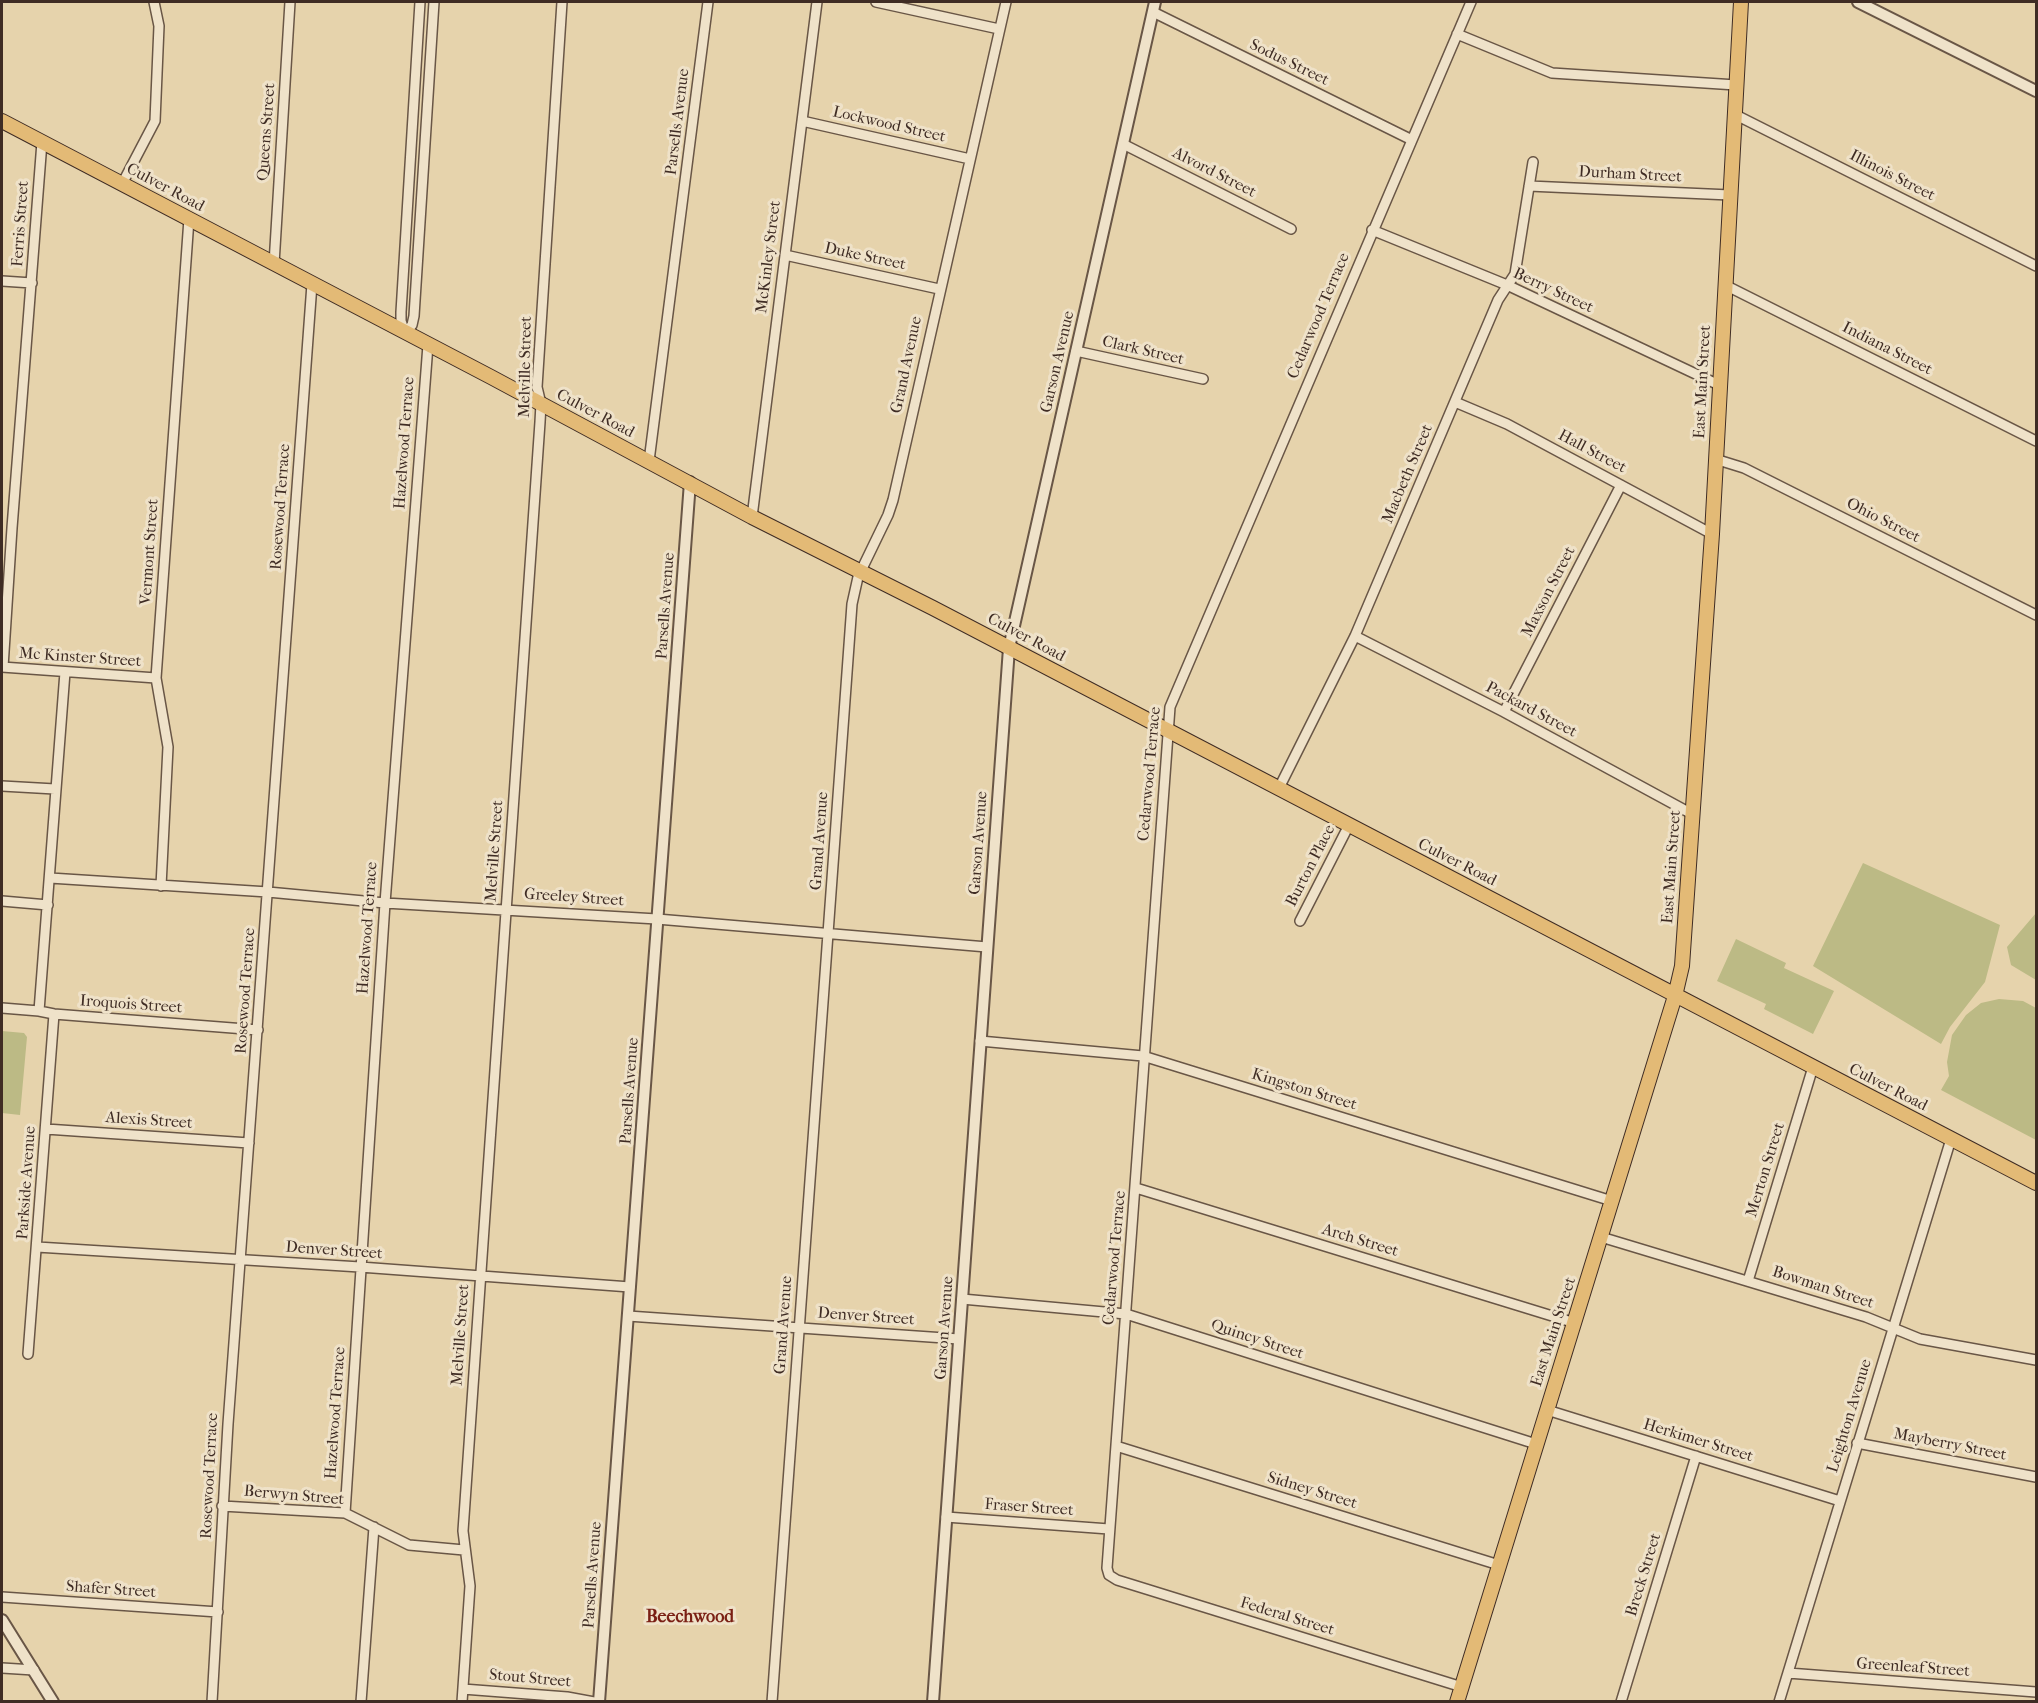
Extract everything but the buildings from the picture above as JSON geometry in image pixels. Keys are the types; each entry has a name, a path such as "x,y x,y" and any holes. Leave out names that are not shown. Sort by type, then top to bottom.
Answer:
{"main road":[{"name":"East Main Street","path":"1457,1701 1575,1323 1675,996 1682,966 1712,534 1741,2"},
{"name":"Culver Road","path":"2,121 690,482 752,517 860,570 2037,1183"}],"street":[{"path":"122,184 155,121 159,26 154,2"},
{"name":"Queens Street","path":"274,264 290,2"},
{"path":"405,333 401,312 420,2"},
{"path":"405,333 412,325 414,316 434,2"},
{"name":"Melville Street","path":"462,1701 470,1586 463,1531 541,404 537,387 562,2"},
{"name":"Parsells Avenue","path":"649,461 708,2"},
{"name":"McKinley Street","path":"752,517 817,2"},
{"path":"876,2 999,29"},
{"name":"Grand Avenue","path":"772,1701 852,604 860,570 888,515 893,500 939,289 1006,2"},
{"name":"Cedarwood Terrace","path":"1107,1572 1167,730 1174,696 1471,2"},
{"path":"1858,2 2037,91"},
{"name":"Sodus Street","path":"1154,7 1412,140"},
{"name":"Garson Avenue","path":"933,1701 1009,648 1154,7"},
{"path":"1457,34 1552,73 1736,85"},
{"name":"Illinois Street","path":"1734,114 2037,266"},
{"name":"Lockwood Street","path":"802,121 970,159"},
{"name":"Ferris Street","path":"2,667 7,528 32,283 42,142"},
{"name":"Alvord Street","path":"1123,144 1291,229"},
{"name":"Macbeth Street","path":"1279,788 1355,636 1498,300 1517,268 1533,162"},
{"name":"Durham Street","path":"1529,186 1730,195"},
{"name":"Vermont Street","path":"161,886 168,747 156,678 189,219"},
{"name":"Berry Street","path":"1372,230 1507,285 1719,385"},
{"name":"Duke Street","path":"784,255 939,289"},
{"path":"2,281 32,283"},
{"name":"Rosewood Terrace","path":"212,1701 222,1506 312,284"},
{"name":"Indiana Street","path":"1725,285 2037,441"},
{"name":"Hazelwood Terrace","path":"345,1513 385,903 428,345"},
{"name":"Clark Street","path":"1076,351 1203,379"},
{"name":"Hall Street","path":"1455,402 1508,424 1712,534"},
{"name":"Ohio Street","path":"1715,459 1744,468 2037,615"},
{"name":"Parsells Avenue","path":"599,1701 690,482"},
{"name":"Maxson Street","path":"1504,712 1621,485"},
{"name":"Packard Street","path":"1355,636 1504,712 1692,814"},
{"name":"Mc Kinster Street","path":"2,667 156,678"},
{"path":"39,1011 64,672"},
{"path":"2,786 55,789"},
{"name":"Burton Place","path":"1300,921 1348,825"},
{"name":"Greeley Street","path":"50,878 268,892 385,903 657,919 987,947"},
{"path":"2,901 48,905"},
{"name":"Iroquois Street","path":"2,1008 258,1030"},
{"name":"Parkside Avenue","path":"28,1354 54,1014"},
{"name":"Kingston Street","path":"980,1041 1143,1056 1612,1202"},
{"name":"Merton Street","path":"1748,1281 1813,1067"},
{"name":"Alexis Street","path":"46,1129 249,1143"},
{"name":"Leighton Avenue","path":"1779,1701 1951,1139"},
{"name":"Arch Street","path":"1136,1188 1575,1323"},
{"name":"Bowman Street","path":"1601,1237 1866,1317 1920,1339 2037,1360"},
{"name":"Denver Street","path":"37,1247 630,1287"},
{"name":"Quincy Street","path":"962,1299 1126,1314 1536,1444"},
{"name":"Denver Street","path":"628,1316 959,1338"},
{"name":"Herkimer Street","path":"1547,1410 1840,1500"},
{"name":"Mayberry Street","path":"1857,1443 2037,1477"},
{"name":"Sidney Street","path":"1116,1446 1498,1565"},
{"name":"Breck Street","path":"1621,1701 1696,1456"},
{"name":"Berwyn Street","path":"222,1506 345,1513 408,1545 464,1550"},
{"name":"Fraser Street","path":"946,1517 1109,1529"},
{"path":"361,1701 374,1527"},
{"name":"Federal Street","path":"1107,1572 1117,1580 1462,1687"},
{"name":"Shafer Street","path":"2,1597 218,1612"},
{"path":"2,1620 53,1701"},
{"path":"2,1668 34,1670"},
{"name":"Greenleaf Street","path":"1788,1674 2037,1692"},
{"name":"Stout Street","path":"463,1689 567,1696 594,1701"}],"shaded area":[{"path":"1863,863 2000,925 1985,982 1950,1027 1941,1044 1813,966"},
{"path":"2036,913 2036,980 2011,965 2007,947"},
{"path":"1736,939 1786,963 1784,968 1834,991 1813,1034 1764,1009 1766,1004 1717,981"},
{"path":"1999,999 2023,1001 2036,1008 2036,1140 1941,1090 1949,1076 1947,1062 1952,1035 1966,1015 1981,1003"},
{"path":"2,1031 24,1033 27,1037 20,1115 2,1113"}],"district":[{"name":"Beechwood","path":"690,1618"}]}
